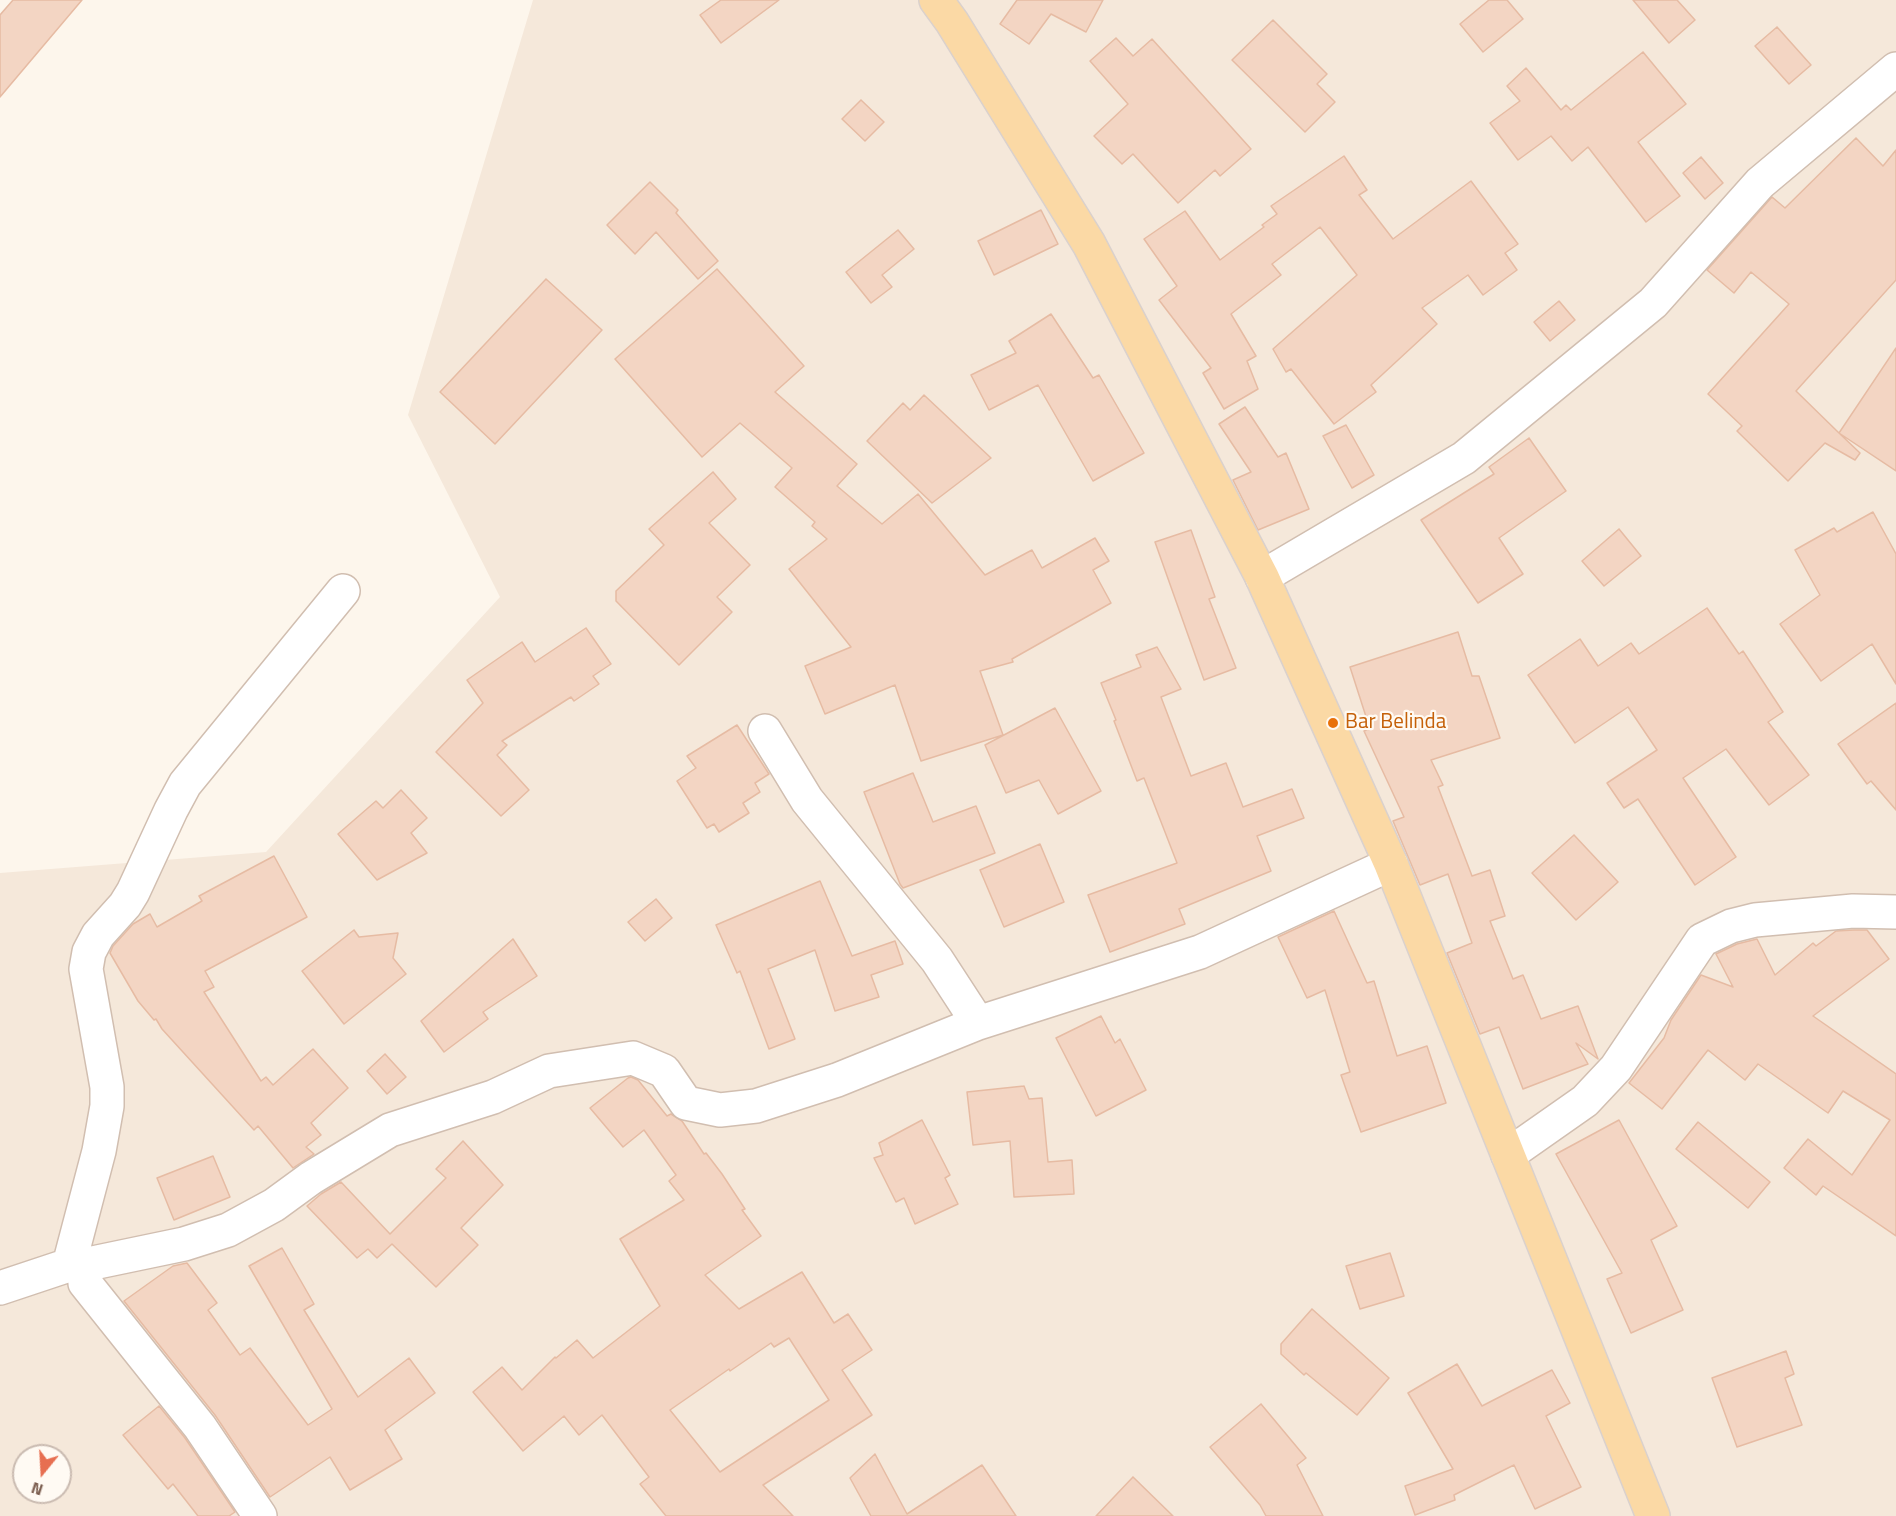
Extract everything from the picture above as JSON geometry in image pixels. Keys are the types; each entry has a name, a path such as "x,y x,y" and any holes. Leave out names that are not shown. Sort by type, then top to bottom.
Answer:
{"main road":[{"path":"936,0 952,22 1089,244 1262,577 1391,864 1653,1516"}],"street":[{"path":"1262,577 1464,458 1653,303 1760,183 1896,69"},
{"path":"260,1516 200,1427 85,1283 79,1264 107,1106 107,1087 86,969 89,952 98,935 125,905 185,784 343,591"},
{"path":"765,731 807,800 937,960 978,1023"},
{"path":"0,1288 79,1264 184,1244 228,1230 274,1205 311,1178 390,1130 493,1096 549,1071 633,1058 664,1071 686,1103 720,1110 756,1106 837,1080 978,1023 1200,952 1391,864"},
{"path":"1508,1155 1586,1101 1616,1068 1702,940 1731,926 1755,920 1853,911 1896,912"}],"shaded area":[{"path":"533,0 1896,0 1896,1516 0,1516 0,873 266,852 500,597 408,415"}],"building":[{"path":"13,0 82,0 0,97 0,15"},
{"path":"721,0 779,0 721,43 700,15"},
{"path":"1017,0 1103,0 1086,32 1051,14 1029,44 1000,24"},
{"path":"1489,0 1507,0 1523,19 1483,52 1460,24"},
{"path":"1633,0 1677,0 1695,20 1669,43"},
{"path":"1273,20 1327,74 1317,84 1335,102 1305,132 1232,60"},
{"path":"1777,27 1811,65 1789,84 1755,46"},
{"path":"1116,38 1133,56 1152,39 1251,149 1220,176 1215,170 1178,203 1133,154 1122,164 1094,136 1128,104 1090,61"},
{"path":"1643,52 1686,104 1638,142 1680,196 1646,222 1588,147 1572,161 1551,136 1518,160 1490,123 1520,101 1507,86 1526,68 1561,110 1566,105 1571,110"},
{"path":"861,100 884,122 865,141 842,119"},
{"path":"1856,138 1883,166 1896,150 1896,280 1796,391 1860,453 1855,460 1825,443 1788,481 1737,431 1742,426 1708,394 1789,304 1751,272 1734,293 1707,270 1772,197 1785,208"},
{"path":"1344,156 1367,190 1359,195 1393,239 1471,181 1518,244 1505,253 1517,270 1483,295 1468,275 1422,308 1437,324 1371,385 1376,392 1334,424 1291,369 1286,372 1273,349 1357,275 1320,227 1272,264 1281,275 1231,314 1256,356 1247,361 1258,389 1224,409 1203,373 1211,368 1159,300 1177,286 1144,239 1185,211 1220,260 1264,227 1262,225 1277,214 1271,206"},
{"path":"1701,157 1723,183 1705,199 1683,173"},
{"path":"650,182 678,210 676,213 718,261 698,279 656,232 635,254 607,225"},
{"path":"1041,210 1058,244 994,275 978,241"},
{"path":"898,230 914,249 882,275 892,287 871,303 846,272"},
{"path":"717,269 804,366 775,392 857,464 837,486 882,524 918,494 985,575 1032,550 1042,568 1095,538 1109,561 1093,570 1111,603 1012,659 1013,662 980,671 1003,735 921,761 895,685 825,714 805,666 851,647 789,569 827,539 812,526 815,522 775,487 792,468 740,423 702,457 615,359"},
{"path":"546,279 602,330 495,444 440,392"},
{"path":"1559,301 1575,320 1550,341 1534,322"},
{"path":"1051,314 1093,378 1099,375 1144,453 1093,481 1038,385 989,410 971,375 1016,353 1009,341"},
{"path":"1896,348 1896,471 1839,433"},
{"path":"924,395 991,458 932,503 867,441 903,403 910,410"},
{"path":"1245,407 1278,457 1286,453 1309,509 1258,530 1233,480 1251,472 1219,424"},
{"path":"1346,425 1374,475 1352,488 1323,436"},
{"path":"1529,438 1566,491 1499,538 1523,574 1478,603 1421,520 1494,474 1489,467"},
{"path":"713,472 736,499 709,523 750,565 717,597 732,612 679,665 616,601 616,591 664,545 649,529"},
{"path":"1873,512 1896,554 1896,684 1872,644 1821,681 1780,624 1820,595 1795,550 1834,528 1837,532"},
{"path":"1619,529 1641,556 1604,586 1582,561"},
{"path":"1191,530 1215,597 1209,599 1236,668 1204,680 1155,542"},
{"path":"1707,608 1739,654 1743,651 1783,712 1768,722 1809,775 1769,805 1726,749 1683,778 1736,857 1695,885 1638,799 1624,808 1607,783 1657,750 1628,707 1575,743 1528,675 1580,639 1598,666 1631,643 1639,654"},
{"path":"586,628 611,664 593,676 599,684 574,701 571,697 502,741 507,745 497,755 529,790 501,816 436,752 483,703 467,680 522,642 535,662"},
{"path":"1458,632 1472,676 1479,676 1500,738 1431,760 1443,785 1438,787 1472,876 1490,870 1505,916 1490,921 1513,979 1523,975 1541,1019 1578,1006 1598,1059 1576,1043 1588,1064 1523,1089 1499,1027 1480,1034 1447,953 1472,943 1448,874 1420,885 1393,821 1404,817 1364,731 1370,729 1350,667"},
{"path":"1157,647 1181,689 1161,697 1191,776 1226,763 1243,807 1292,789 1304,818 1257,836 1271,871 1179,909 1185,924 1110,952 1088,895 1177,863 1144,778 1137,781 1101,683 1141,667 1136,655"},
{"path":"1896,703 1896,810 1871,781 1867,784 1838,744"},
{"path":"1055,708 1101,791 1058,814 1039,780 1006,793 985,745"},
{"path":"737,725 769,774 755,783 760,792 743,803 749,813 719,832 714,824 707,828 677,781 696,768 687,756"},
{"path":"913,773 933,822 976,806 995,853 903,888 864,792"},
{"path":"401,790 427,818 411,833 427,853 377,880 338,834 376,801 383,808"},
{"path":"1574,835 1618,882 1576,920 1532,873"},
{"path":"1040,844 1064,902 1004,927 980,870"},
{"path":"274,856 307,917 205,971 214,987 204,992 261,1081 266,1077 273,1085 313,1049 348,1088 311,1123 321,1135 306,1147 314,1154 293,1168 258,1126 254,1130 162,1029 156,1019 154,1020 138,1001 110,953 113,946 133,924 150,914 157,927 202,901 199,896"},
{"path":"820,881 852,956 895,941 903,964 871,975 879,997 835,1011 815,950 768,969 795,1039 769,1049 740,971 737,973 716,925"},
{"path":"656,899 672,918 645,941 628,922"},
{"path":"1334,911 1367,983 1374,981 1397,1056 1427,1046 1446,1103 1361,1132 1341,1075 1350,1072 1325,990 1307,998 1278,937"},
{"path":"354,930 359,937 398,933 393,958 406,974 344,1024 302,971"},
{"path":"1867,930 1889,959 1813,1016 1896,1074 1896,1236 1823,1186 1816,1195 1784,1168 1808,1139 1852,1175 1890,1120 1843,1091 1828,1113 1758,1064 1745,1080 1708,1050 1662,1109 1629,1083 1664,1038 1671,1020 1701,975 1733,987 1716,954 1737,944 1757,939 1775,975 1813,943 1816,946 1836,931"},
{"path":"513,939 537,976 483,1012 488,1019 444,1052 421,1021"},
{"path":"1101,1016 1115,1043 1120,1039 1146,1090 1096,1116 1056,1038"},
{"path":"385,1054 406,1077 387,1094 367,1071"},
{"path":"628,1078 638,1080 667,1116 671,1114 682,1121 704,1154 706,1153 722,1174 745,1209 742,1210 761,1236 705,1275 739,1309 802,1272 834,1323 848,1314 872,1350 842,1370 872,1415 763,1485 793,1516 666,1516 640,1484 649,1477 602,1415 579,1435 564,1416 523,1451 473,1392 502,1367 522,1390 555,1357 577,1340 593,1358 660,1306 620,1239 684,1200 669,1181 676,1175 644,1130 623,1147 590,1108","holes":["789,1338 829,1400 720,1472 670,1410 771,1343 774,1347"]},
{"path":"1024,1086 1029,1099 1042,1098 1048,1162 1072,1160 1074,1194 1014,1197 1010,1141 973,1145 967,1092"},
{"path":"922,1120 950,1175 945,1178 958,1204 915,1224 904,1198 896,1202 874,1158 883,1155 879,1143"},
{"path":"1619,1120 1677,1226 1651,1240 1683,1310 1631,1333 1607,1279 1622,1273 1556,1154"},
{"path":"1698,1122 1770,1182 1748,1208 1676,1149"},
{"path":"463,1141 503,1185 461,1228 478,1245 436,1287 392,1244 377,1258 368,1249 357,1258 307,1206 341,1182 390,1234 446,1178 436,1169"},
{"path":"213,1156 230,1197 174,1220 157,1178"},
{"path":"282,1248 314,1304 304,1310 358,1397 409,1358 435,1393 385,1430 402,1459 350,1490 330,1457 270,1497 215,1415 124,1301 173,1266 187,1263 217,1303 208,1310 240,1355 250,1348 308,1425 332,1409 249,1266"},
{"path":"1390,1253 1404,1296 1360,1309 1346,1266"},
{"path":"1312,1309 1389,1378 1357,1415 1306,1373 1304,1375 1281,1354 1281,1344"},
{"path":"1786,1351 1794,1374 1785,1378 1802,1425 1737,1447 1712,1378"},
{"path":"1457,1364 1482,1406 1552,1370 1570,1403 1546,1416 1581,1487 1535,1509 1514,1465 1454,1495 1455,1500 1415,1515 1405,1486 1453,1469 1408,1393"},
{"path":"1261,1404 1306,1458 1297,1465 1323,1516 1266,1516 1260,1505 1210,1447"},
{"path":"159,1406 185,1438 235,1512 229,1516 198,1516 173,1484 168,1489 123,1435"},
{"path":"875,1454 907,1514 982,1465 1016,1516 871,1516 850,1478"},
{"path":"1133,1477 1173,1516 1096,1516"}],"place":[{"name":"Bar Belinda","path":"1333,723"}]}
